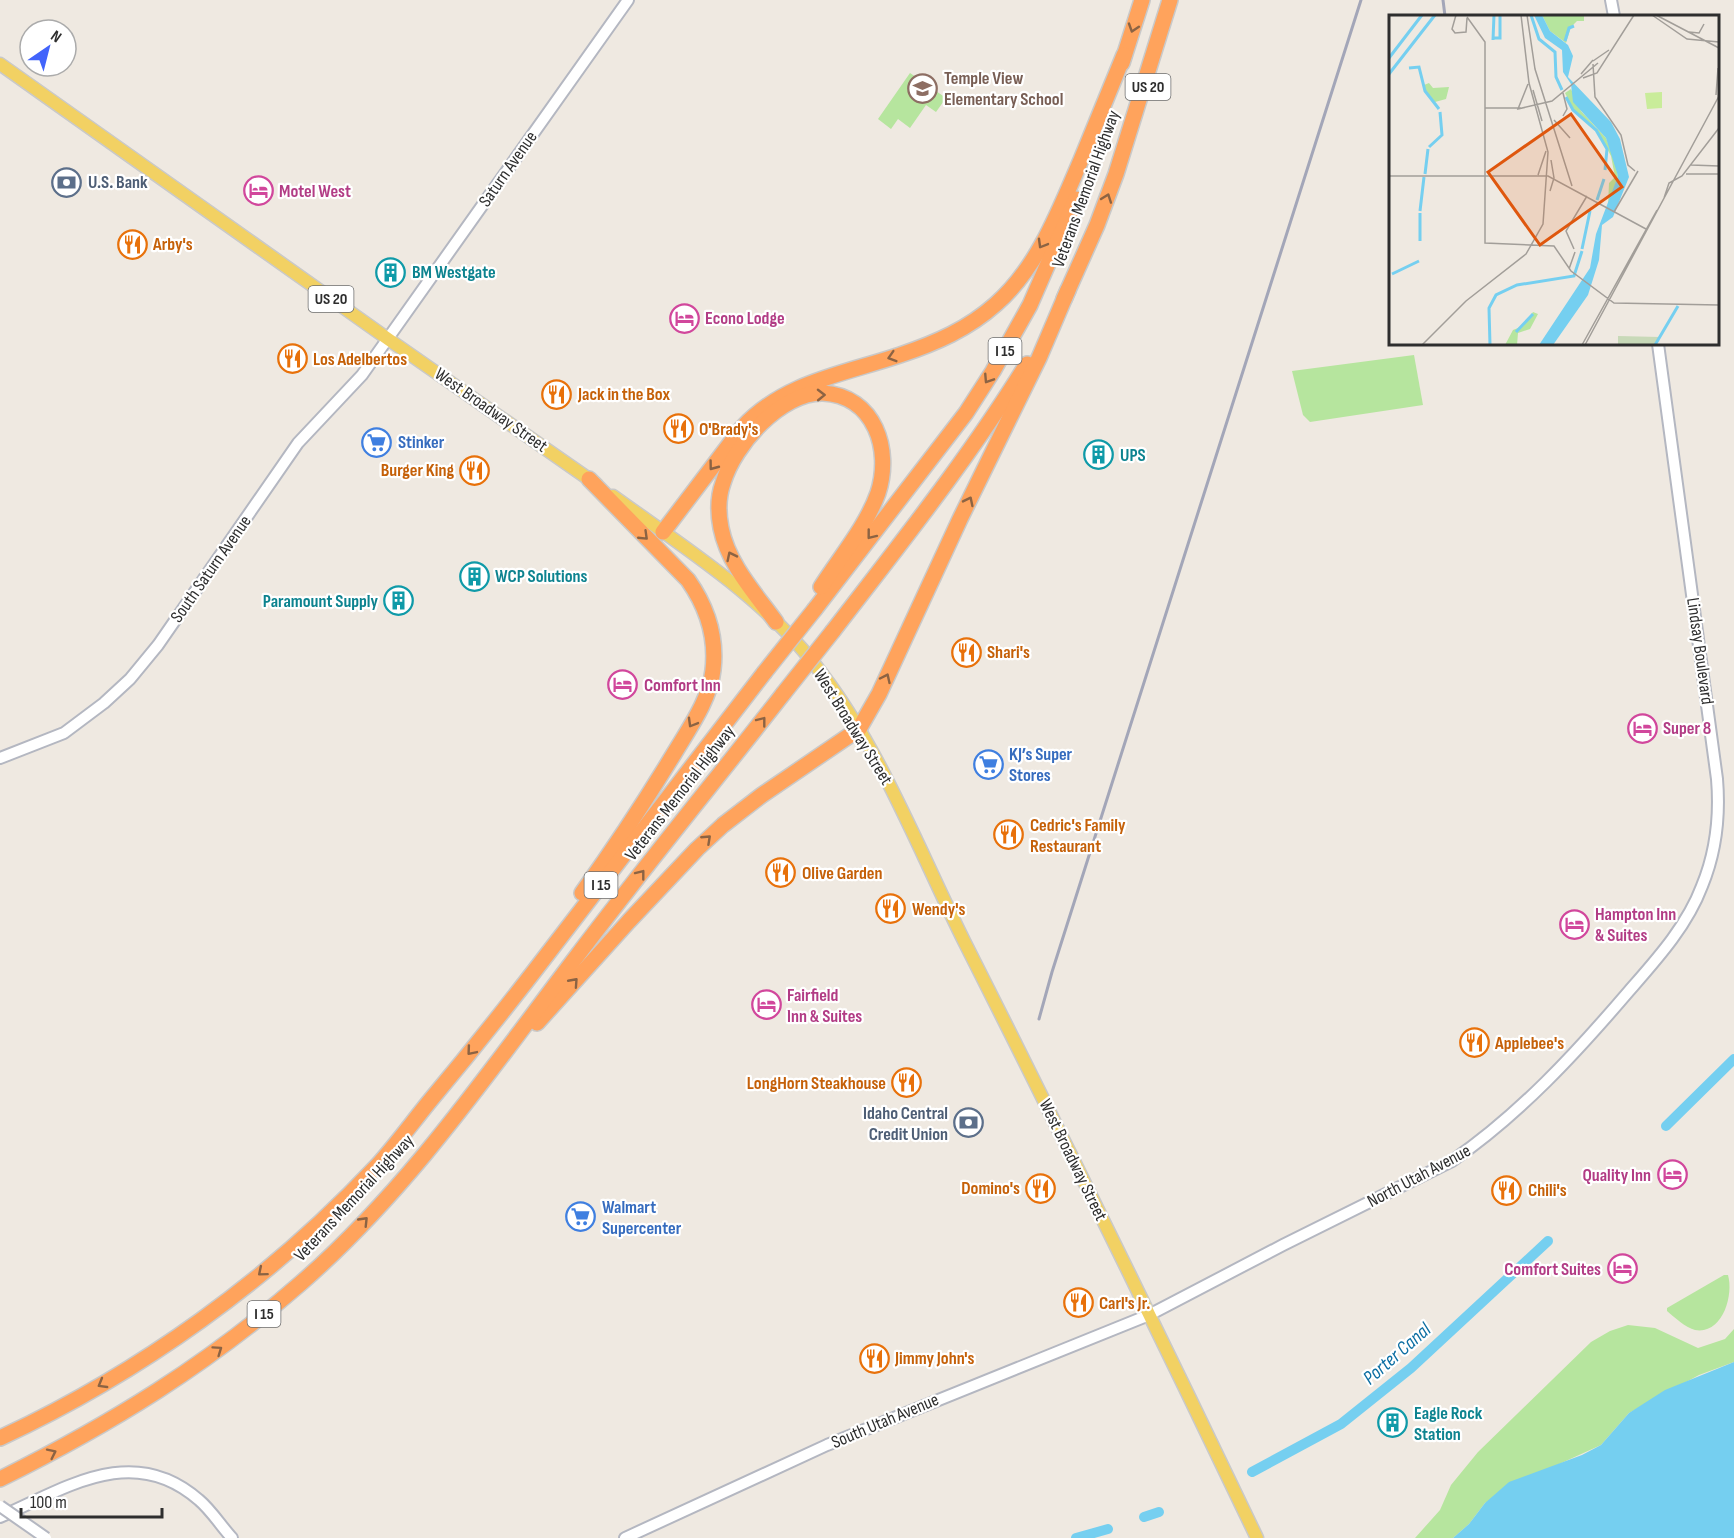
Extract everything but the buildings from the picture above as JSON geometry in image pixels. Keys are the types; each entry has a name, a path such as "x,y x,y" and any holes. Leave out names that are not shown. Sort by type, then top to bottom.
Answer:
{"highway":[{"name":"Veterans Memorial Highway","path":"0,1438 42,1419 131,1367 199,1322 260,1274 327,1215 377,1165 490,1029 764,673 812,607 966,413 993,371 1040,286 1075,200 1142,0"},
{"name":"Veterans Memorial Highway","path":"0,1479 67,1446 111,1420 170,1384 230,1342 303,1281 378,1207 478,1087 579,953 950,480 1002,404 1068,290 1097,225 1116,174 1170,0"},
{"name":"US 20","path":"1116,174 1180,0"},
{"path":"663,532 742,428 769,404 807,383 946,338 982,316 998,303 1041,247 1060,211 1125,55"},
{"path":"478,1087 697,849 723,825 762,795 859,729 879,694 960,519 1039,358 1068,290"},
{"path":"776,622 737,568 729,553 721,528 719,512 723,482 741,446 759,425 779,409 799,398 822,393 839,396 856,404 879,432 883,453 878,493 812,607"},
{"path":"490,1029 656,783 698,712 713,672 713,635 699,597 672,563 589,479"}],"main road":[{"name":"West Broadway Street","path":"0,64 589,479 728,580 776,622 820,671 859,729 886,776 957,926 1257,1538"}],"street":[{"name":"Saturn Avenue","path":"388,339 628,0"},
{"path":"1611,0 1614,15"},
{"name":"South Saturn Avenue","path":"0,758 64,733 105,703 130,680 164,636 298,443 362,375 388,339"},
{"name":"Lindsay Boulevard","path":"1642,975 1673,938 1693,907 1713,849 1719,800 1709,711 1658,345"},
{"name":"North Utah Avenue","path":"1149,1315 1452,1161 1494,1131 1541,1088 1642,975"},
{"name":"South Utah Avenue","path":"625,1538 827,1445 1149,1315"},
{"path":"0,1517 80,1481 108,1472 127,1471 156,1476 178,1484 201,1500 232,1538"},
{"path":"0,1506 46,1538"}],"green space":[{"path":"910,73 946,98 936,112 926,105 910,128 898,119 891,129 878,119"},
{"path":"1414,355 1423,405 1310,422 1303,415 1292,371"},
{"path":"1724,1275 1728,1275 1729,1284 1727,1303 1719,1320 1712,1326 1704,1330 1692,1329 1667,1311 1667,1308"},
{"path":"1628,1325 1655,1328 1698,1348 1725,1339 1734,1329 1734,1362 1699,1375 1629,1413 1601,1445 1546,1470 1485,1503 1469,1524 1453,1538 1415,1538 1440,1510 1451,1485 1478,1452 1591,1342 1610,1331"}],"water":[{"path":"1734,1362 1734,1538 1453,1538 1469,1524 1485,1503 1509,1482 1582,1455 1601,1445 1629,1413 1665,1390"}],"waterway":[{"name":"Porter Canal","path":"1666,1126 1734,1059"},
{"name":"Porter Canal","path":"1252,1472 1341,1424 1411,1368 1548,1241"},
{"name":"Porter Canal","path":"1144,1517 1159,1512"},
{"name":"Porter Canal","path":"1076,1538 1108,1529"}],"railway":[{"path":"1039,1019 1361,0"},
{"path":"1443,0 1445,15"}],"place":[{"name":"Temple View Elementary School","path":"923,88"},
{"name":"U.S. Bank","path":"67,182"},
{"name":"Motel West","path":"258,191"},
{"name":"Arby's","path":"132,244"},
{"name":"BM Westgate","path":"391,272"},
{"name":"Econo Lodge","path":"684,318"},
{"name":"Los Adelbertos","path":"292,359"},
{"name":"Jack in the Box","path":"557,394"},
{"name":"O'Brady's","path":"678,429"},
{"name":"Stinker","path":"377,442"},
{"name":"UPS","path":"1099,455"},
{"name":"Burger King","path":"475,470"},
{"name":"WCP Solutions","path":"474,576"},
{"name":"Paramount Supply","path":"399,601"},
{"name":"Shari's","path":"966,652"},
{"name":"Comfort Inn","path":"623,685"},
{"name":"Super 8","path":"1642,728"},
{"name":"KJ’s Super Stores","path":"988,764"},
{"name":"Cedric's Family Restaurant","path":"1009,835"},
{"name":"Olive Garden","path":"781,873"},
{"name":"Wendy's","path":"891,909"},
{"name":"Hampton Inn & Suites","path":"1574,924"},
{"name":"Fairfield Inn & Suites","path":"766,1005"},
{"name":"Applebee's","path":"1474,1043"},
{"name":"LongHorn Steakhouse","path":"907,1083"},
{"name":"Idaho Central Credit Union","path":"969,1123"},
{"name":"Quality Inn","path":"1672,1175"},
{"name":"Domino's","path":"1041,1188"},
{"name":"Chili's","path":"1507,1190"},
{"name":"Walmart Supercenter","path":"581,1217"},
{"name":"Comfort Suites","path":"1622,1269"},
{"name":"Carl's Jr.","path":"1078,1303"},
{"name":"Jimmy John's","path":"874,1358"},
{"name":"Eagle Rock Station","path":"1393,1423"}]}
